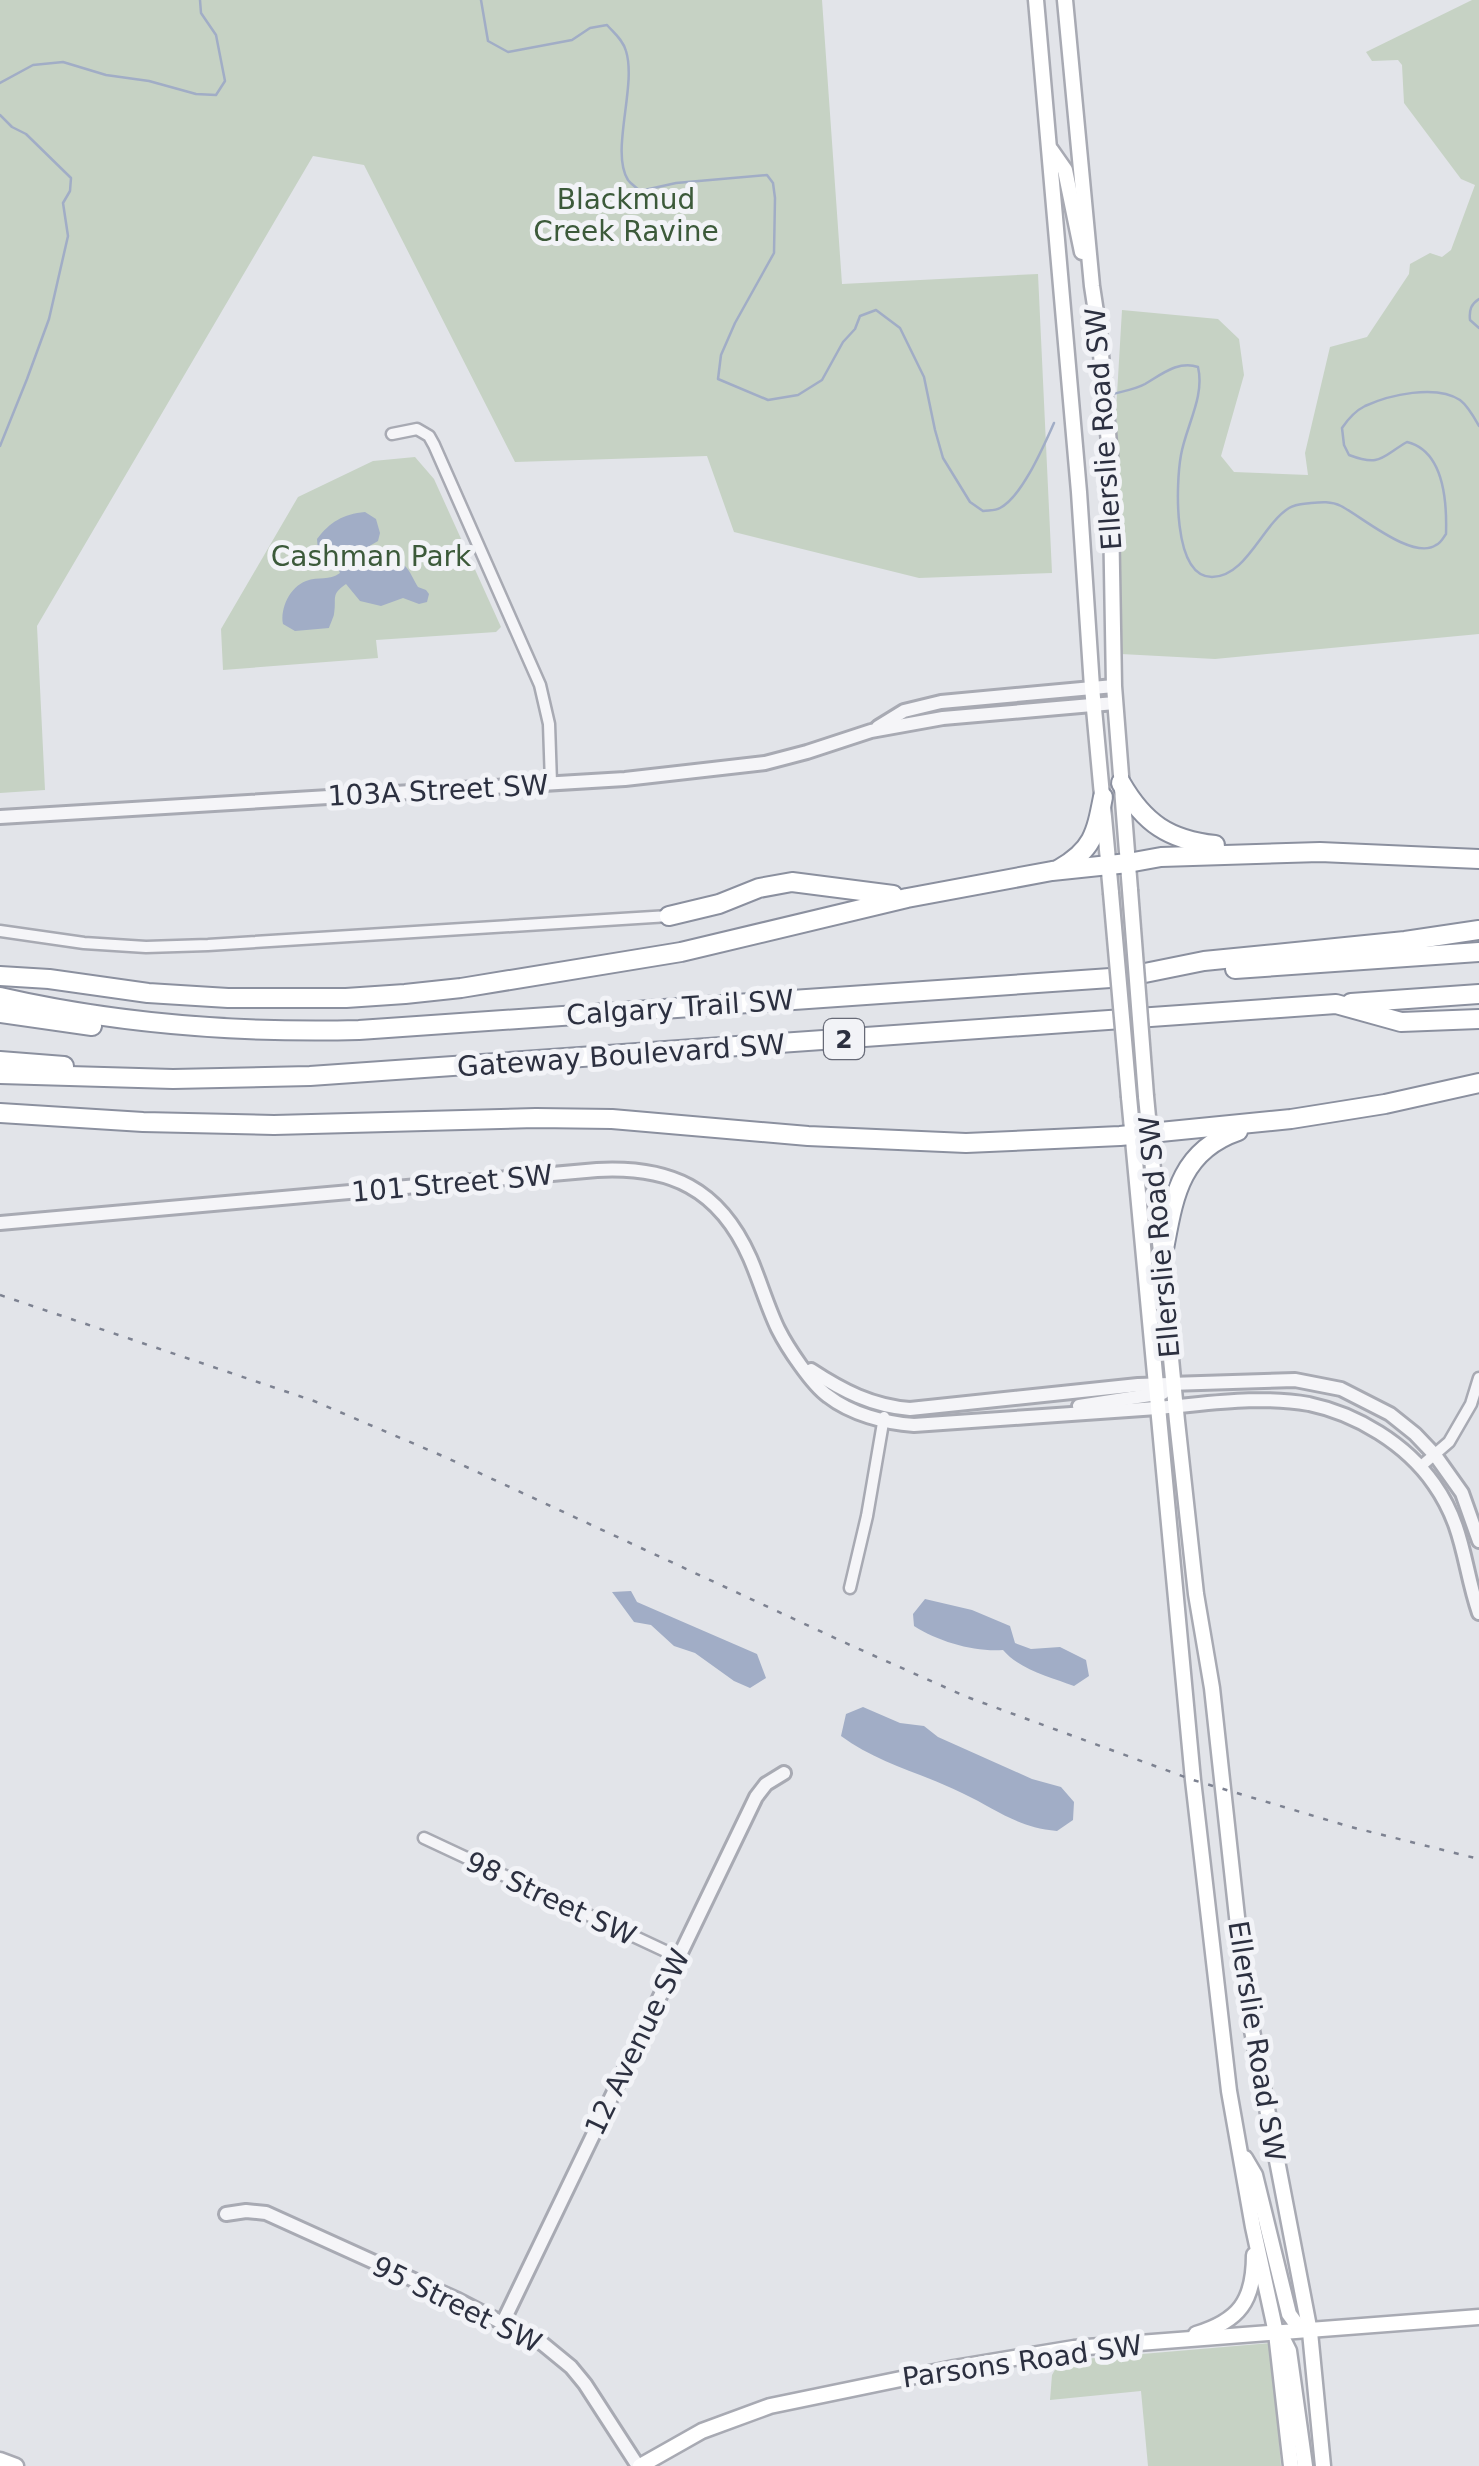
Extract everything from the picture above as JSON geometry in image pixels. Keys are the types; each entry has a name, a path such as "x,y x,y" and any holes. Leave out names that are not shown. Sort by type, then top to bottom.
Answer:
{"highway":[{"path":"1122,782 1132,802 1156,825 1189,842 1290,852 1479,859"},
{"path":"1052,871 1088,847 1103,796"},
{"path":"0,976 228,998 404,994 681,952 923,895 1052,871 1162,856 1290,852"},
{"path":"669,916 720,904 759,888 792,882 870,893 923,895"},
{"name":"Calgary Trail SW","path":"0,997 76,1012 213,1029 359,1030 1125,977 1204,960 1479,930"},
{"path":"1125,977 1479,952"},
{"path":"1336,1004 1479,994"},
{"name":"Gateway Boulevard SW","path":"0,1074 173,1079 310,1076 1336,1004 1402,1022 1479,1018"},
{"path":"0,1013 115,1029 212,1036 297,1032"},
{"path":"0,1061 133,1070 173,1079"},
{"path":"1162,1264 1174,1199 1186,1170 1206,1146 1221,1137 1246,1128 1479,1083"},
{"path":"0,1113 257,1125 612,1118 808,1136 966,1143 1033,1142 1291,1119"}],"main road":[{"name":"Ellerslie Road SW","path":"1036,0 1103,796 1118,864 1130,890 1146,1096 1141,1134 1157,1396 1192,1780 1230,2091 1276,2334 1291,2466"},
{"name":"Ellerslie Road SW","path":"1066,0 1110,455 1114,686 1122,782 1118,864 1111,894 1129,1098 1141,1134 1162,1264 1194,1580 1212,1688 1250,2020 1310,2332 1323,2466"},
{"path":"1048,146 1066,170 1076,233 1092,286"},
{"path":"1240,2148 1255,2175 1288,2314 1310,2332"},
{"path":"1171,2341 1225,2323 1243,2306 1252,2282 1253,2227"},
{"name":"Parsons Road SW","path":"639,2466 684,2440 770,2406 1057,2350 1479,2318"},
{"path":"1276,2334 1289,2351 1305,2466"},
{"path":"0,2460 16,2466"}],"street":[{"path":"392,434 422,430 440,458 540,685 547,710 551,783"},
{"path":"1060,690 1079,678 1090,653"},
{"name":"103A Street SW","path":"871,731 904,712 926,705 1114,686"},
{"name":"103A Street SW","path":"0,817 625,779 738,767 807,752 871,731 955,716 1115,703"},
{"path":"0,931 84,943 208,946 669,916"},
{"name":"101 Street SW","path":"0,1223 597,1170 642,1170 688,1185 724,1215 748,1253 778,1330 800,1363 884,1413 914,1425 1043,1415 1095,1402 1157,1396"},
{"path":"1420,1467 1446,1446 1471,1404 1479,1378"},
{"path":"1157,1396 1174,1386 1295,1380 1341,1389 1390,1414 1435,1455 1462,1493 1479,1541"},
{"name":"101 Street SW","path":"884,1413 1067,1392 1157,1396"},
{"path":"1157,1396 1175,1405 1256,1401 1310,1404 1360,1421 1380,1434 1420,1467 1435,1486 1464,1548 1479,1613"},
{"path":"850,1588 884,1413"},
{"name":"12 Avenue SW","path":"503,2322 756,1797 766,1784 784,1773"},
{"name":"98 Street SW","path":"424,1838 678,1957"},
{"name":"95 Street SW","path":"226,2214 266,2214 503,2322 542,2344 586,2384 639,2466"}],"green space":[{"name":"Blackmud Creek Ravine","path":"0,0 822,0 842,284 1038,274 1052,573 919,578 734,532 707,456 515,462 364,165 313,156 37,626 45,790 0,793"},
{"path":"1479,0 1479,634 1215,659 1121,654 1114,445 1122,310 1218,319 1239,339 1244,375 1221,456 1234,472 1308,475 1305,453 1330,347 1367,337 1409,274 1410,264 1430,253 1442,257 1451,250 1475,185 1461,179 1404,103 1402,65 1398,60 1372,61 1366,52"},
{"name":"Cashman Park","path":"415,457 434,479 501,627 496,632 376,640 378,658 223,670 221,629 298,497 373,461"},
{"path":"1271,2343 1281,2466 1148,2466 1141,2391 1050,2400 1052,2375 1060,2361"}],"water":[{"path":"365,512 376,519 380,533 378,541 354,559 356,569 399,562 418,587 429,594 427,602 419,604 403,598 381,606 360,601 346,584 336,594 329,628 295,631 283,624 285,605 295,588 306,581 340,573 336,564 318,551 317,539 338,520"},
{"path":"631,1591 637,1602 757,1654 766,1678 750,1688 695,1653 674,1646 651,1625 634,1622 612,1592"},
{"path":"925,1599 972,1610 1010,1626 1015,1643 1031,1649 1060,1647 1086,1660 1089,1676 1074,1686 1027,1668 1003,1650 969,1648 934,1637 914,1626 913,1614"},
{"path":"863,1707 900,1723 924,1726 938,1737 1032,1779 1061,1787 1074,1802 1073,1820 1057,1831 1030,1826 869,1753 841,1736 846,1714"}],"waterway":[{"path":"0,83 33,65 63,62 106,75 216,95 225,81 216,35 201,13 200,0"},
{"path":"481,0 488,41 508,52 572,40 590,28 607,25 618,37 629,65 623,168 628,180 640,191 676,183 767,175 773,183 774,253 735,323 721,355 718,379 768,400 798,395 822,380 860,316 876,310 900,328 924,377 943,458 970,502 983,511 1000,508 1016,493 1032,470 1054,423"},
{"path":"0,115 26,134 71,178 70,191 63,203 68,236 49,319 0,446"},
{"path":"1479,299 1470,310 1470,320 1479,328"},
{"path":"1113,394 1141,386 1177,367 1198,367 1197,400 1181,455 1178,505 1183,546 1190,562 1199,573 1212,577 1235,569 1279,516 1299,504 1334,503 1401,542 1426,548 1438,544 1446,534 1446,507 1441,479 1429,456 1407,442 1380,459 1360,459 1349,455 1342,428 1365,406 1399,395 1426,392 1460,400 1479,426"}],"railway":[{"path":"0,1295 314,1401 445,1457 967,1697 1193,1780 1351,1827 1479,1859"}]}
